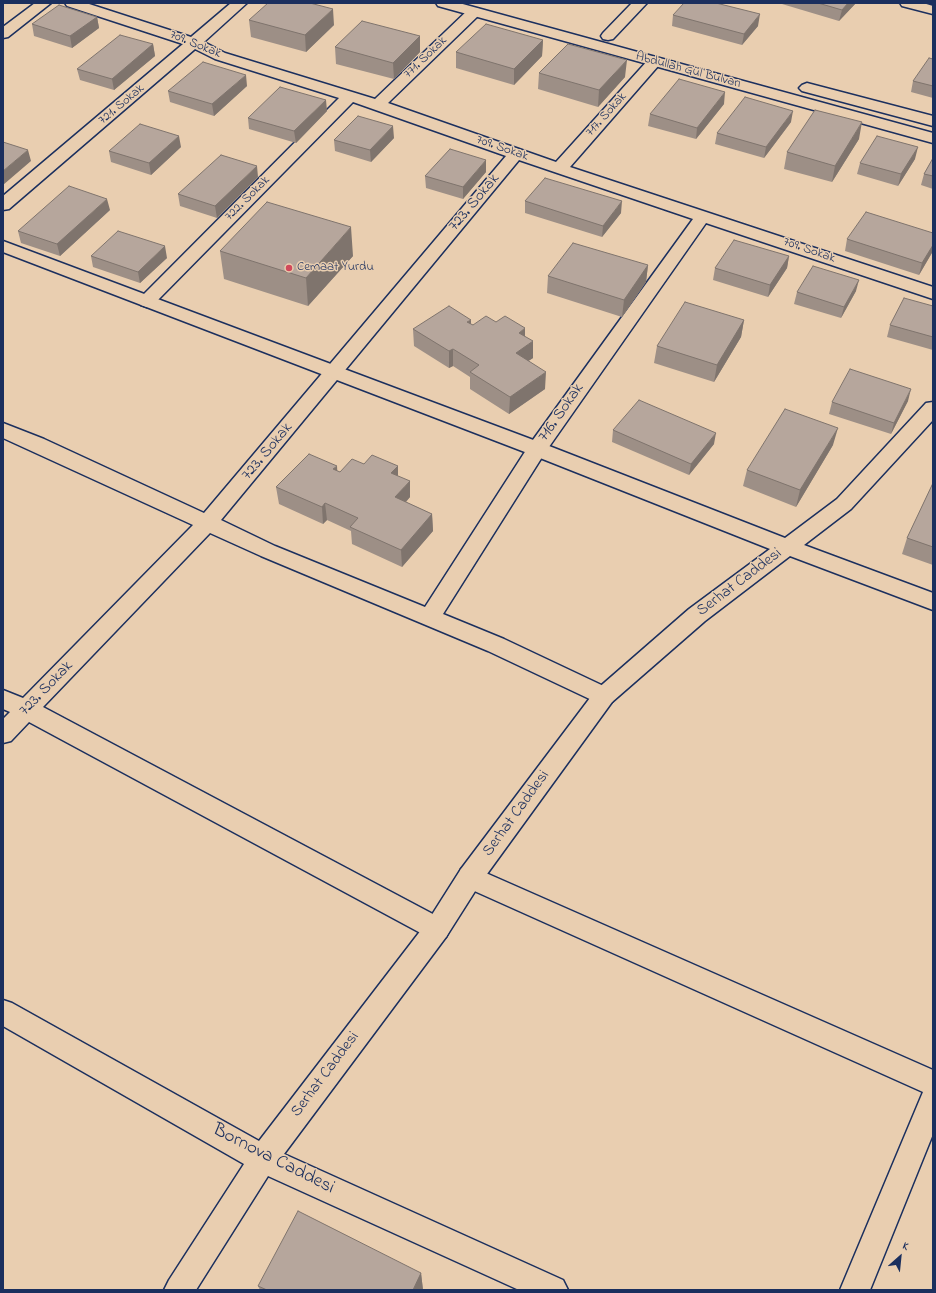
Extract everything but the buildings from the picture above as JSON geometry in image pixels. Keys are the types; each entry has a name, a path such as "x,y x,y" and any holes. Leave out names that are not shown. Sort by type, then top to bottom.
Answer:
{"street":[{"path":"3,34 44,3"},
{"name":"709. Sokak","path":"72,3 195,43 220,56 378,105 516,154 933,293"},
{"name":"721. Sokak","path":"3,205 195,43 240,3"},
{"name":"Abdullah Gül Bulvarı","path":"443,3 933,138"},
{"path":"608,36 640,3"},
{"path":"907,3 933,10"},
{"name":"Abdullah Gül Bulvarı","path":"521,10 608,36 778,81"},
{"name":"771. Sokak","path":"378,105 474,12"},
{"name":"717. Sokak","path":"560,168 654,62"},
{"path":"794,85 933,121"},
{"name":"722. Sokak","path":"146,301 349,97"},
{"name":"723. Sokak","path":"3,734 28,710 207,523 516,154"},
{"name":"716. Sokak","path":"430,617 537,449 703,216"},
{"path":"3,246 537,449 933,602"},
{"name":"Serhat Caddesi","path":"179,1290 263,1159 437,929 470,877 604,696 697,615 844,504 933,408"},
{"path":"3,430 268,551 496,645 604,696"},
{"path":"3,699 28,710 437,929"},
{"path":"470,877 933,1083"},
{"name":"Bornova Caddesi","path":"3,1012 263,1159 552,1290"},
{"path":"856,1290 933,1100"}],"place":[{"name":"Cemaat Yurdu","path":"289,268"}]}
